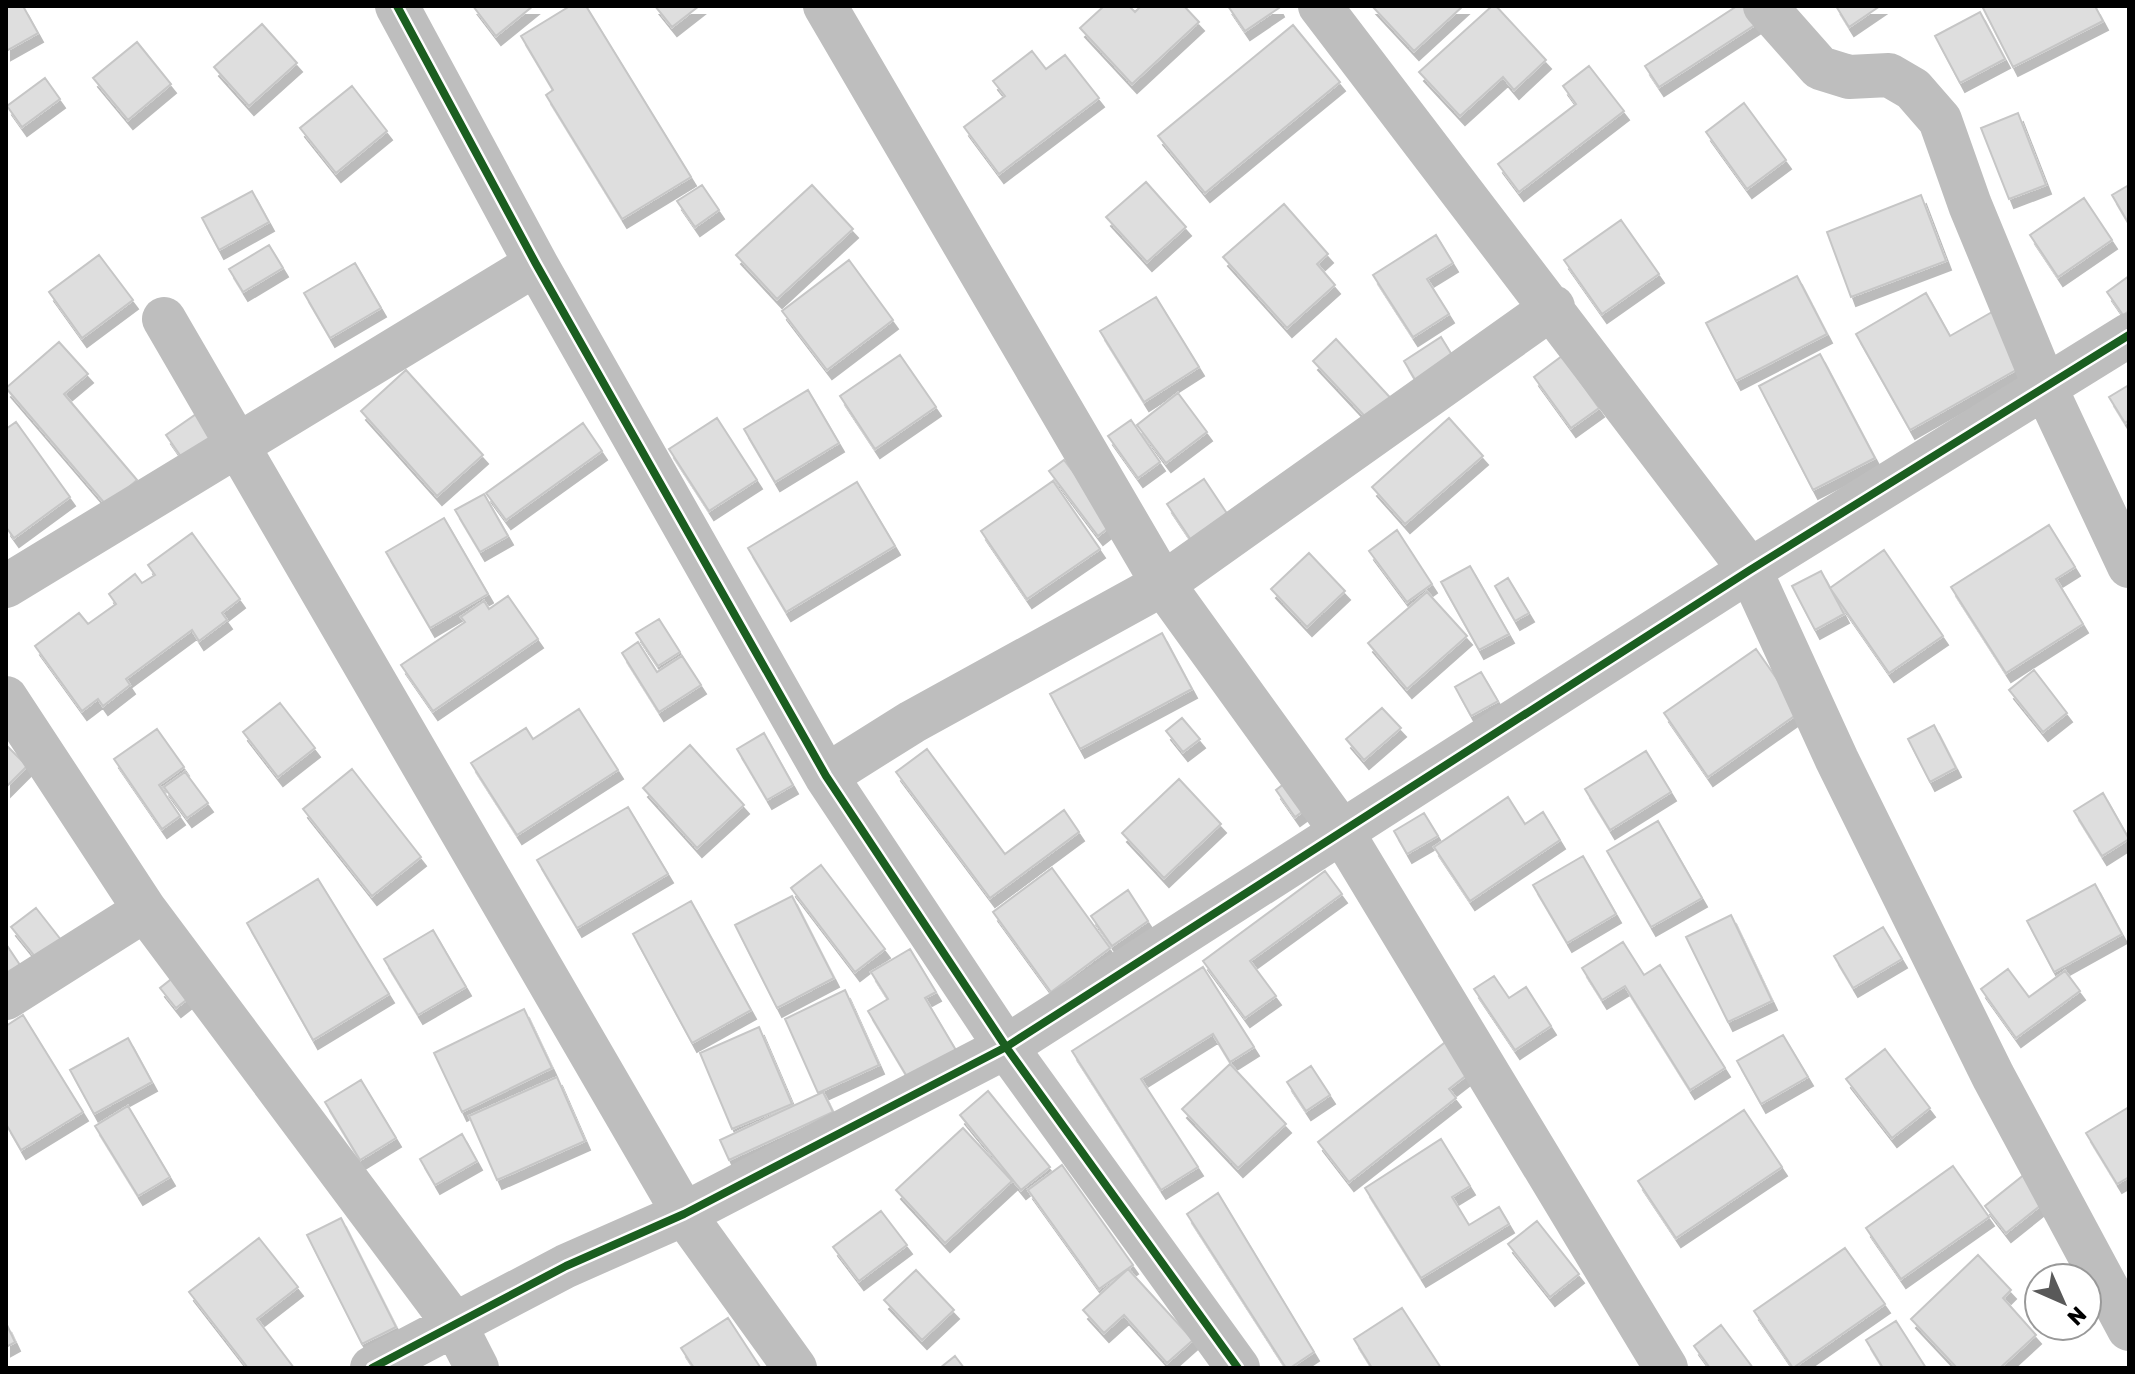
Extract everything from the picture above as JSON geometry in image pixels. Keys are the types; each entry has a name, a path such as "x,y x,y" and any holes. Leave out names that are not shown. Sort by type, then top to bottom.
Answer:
{"street":[{"path":"397,6 536,264 826,776 1006,1047 1238,1368"},
{"path":"825,6 1163,584 1342,832 1666,1368"},
{"path":"1320,6 1553,307 1750,570 1837,760 1993,1076 2129,1329"},
{"path":"1765,6 1820,68 1849,77 1889,75 1913,89 1940,120 1970,205 2046,389 2129,566"},
{"path":"6,586 536,264"},
{"path":"826,776 924,714 1163,584 1553,307"},
{"path":"164,319 684,1214 795,1368"},
{"path":"372,1368 566,1266 684,1214 1006,1047 1750,570 2129,335"},
{"path":"6,698 145,910 455,1325 477,1368"},
{"path":"6,998 145,910"}],"building":[{"path":"6,6 23,6 38,33 6,51"},
{"path":"473,6 533,6 496,36"},
{"path":"570,6 586,6 691,177 622,219 546,95 553,90 521,36"},
{"path":"655,6 699,6 672,27"},
{"path":"1104,6 1129,6 1135,12 1141,6 1184,6 1199,22 1132,84 1080,28"},
{"path":"1228,6 1278,6 1279,8 1245,31"},
{"path":"1372,6 1463,6 1414,51"},
{"path":"1492,6 1496,6 1546,60 1514,90 1503,77 1460,116 1419,72"},
{"path":"1737,6 1748,6 1758,23 1659,87 1645,66"},
{"path":"1836,6 1880,6 1849,27"},
{"path":"1982,6 2095,6 2103,21 2013,67"},
{"path":"1980,12 2005,59 1960,83 1935,36"},
{"path":"262,24 297,63 249,106 214,67"},
{"path":"1293,25 1340,82 1205,193 1158,136"},
{"path":"137,42 171,84 128,120 93,78"},
{"path":"1032,51 1046,69 1065,55 1099,98 999,174 964,127 1005,96 993,81"},
{"path":"1589,66 1624,111 1519,192 1498,164 1576,104 1563,86"},
{"path":"45,78 60,99 22,127 7,106"},
{"path":"352,86 387,131 336,173 300,128"},
{"path":"1744,103 1786,160 1747,189 1706,132"},
{"path":"2018,113 2046,185 2009,199 1981,128"},
{"path":"1146,182 1186,227 1147,262 1106,217"},
{"path":"702,185 719,210 695,227 677,201"},
{"path":"812,185 853,229 777,299 736,255"},
{"path":"2129,185 2129,224 2112,195"},
{"path":"252,191 269,222 219,250 202,218"},
{"path":"1921,195 1946,261 1851,297 1827,232"},
{"path":"2084,198 2112,240 2058,277 2030,235"},
{"path":"1284,204 1328,254 1317,264 1335,285 1287,328 1223,257"},
{"path":"1621,220 1659,274 1602,314 1564,260"},
{"path":"1436,235 1453,263 1427,279 1449,314 1413,337 1373,275"},
{"path":"269,245 283,268 243,292 229,269"},
{"path":"99,255 133,300 82,338 49,292"},
{"path":"849,260 893,320 827,370 782,311"},
{"path":"355,263 381,308 330,338 304,293"},
{"path":"1797,276 1827,334 1736,381 1706,323"},
{"path":"2129,276 2129,311 2123,315 2107,292"},
{"path":"1926,293 1950,336 1999,308 2030,362 1910,430 1856,334"},
{"path":"1156,297 1199,367 1144,402 1100,331"},
{"path":"1441,337 1458,365 1420,388 1404,361"},
{"path":"1336,339 1397,405 1374,426 1313,361"},
{"path":"59,342 88,374 64,394 137,480 107,506 6,388"},
{"path":"1820,354 1875,458 1813,490 1759,386"},
{"path":"900,355 936,407 875,449 840,396"},
{"path":"1562,356 1599,408 1571,428 1534,377"},
{"path":"406,370 483,455 437,496 361,411"},
{"path":"2129,385 2129,420 2125,423 2109,397"},
{"path":"808,390 839,443 775,482 744,429"},
{"path":"1178,393 1207,432 1166,463 1137,425"},
{"path":"202,410 217,433 182,458 166,435"},
{"path":"717,418 757,480 709,511 669,449"},
{"path":"1449,418 1483,456 1405,524 1372,487"},
{"path":"1131,420 1160,462 1138,478 1108,436"},
{"path":"16,422 70,497 14,538 6,527 6,429"},
{"path":"583,423 602,451 506,520 486,493"},
{"path":"1064,460 1113,524 1098,536 1049,471"},
{"path":"1204,479 1234,524 1197,549 1167,504"},
{"path":"1053,481 1100,549 1027,599 981,531"},
{"path":"857,482 895,546 786,612 748,548"},
{"path":"484,494 508,536 480,552 455,510"},
{"path":"444,518 488,594 430,628 386,552"},
{"path":"2049,525 2075,567 2056,579 2083,624 2006,673 1951,587"},
{"path":"1397,530 1432,584 1407,602 1369,551"},
{"path":"192,533 240,599 222,613 227,620 199,641 192,630 126,679 130,685 103,706 98,699 82,711 35,646 79,613 88,624 116,604 109,594 135,574 142,583 155,575 148,565"},
{"path":"1884,550 1943,636 1889,673 1830,588"},
{"path":"1309,553 1345,591 1307,627 1271,589"},
{"path":"1470,566 1509,634 1479,650 1441,582"},
{"path":"1821,571 1844,614 1815,630 1792,586"},
{"path":"1508,578 1529,613 1515,621 1495,586"},
{"path":"1427,592 1467,636 1407,689 1368,643"},
{"path":"508,596 538,639 433,711 401,665 465,622 461,617 484,601 489,609"},
{"path":"659,619 680,652 658,666 636,633"},
{"path":"1162,633 1192,689 1080,749 1050,694"},
{"path":"638,642 657,672 682,656 701,685 659,712 622,653"},
{"path":"1756,649 1800,712 1708,777 1664,713"},
{"path":"2034,670 2067,713 2043,732 2009,690"},
{"path":"1481,672 1498,701 1471,716 1455,687"},
{"path":"280,703 315,748 278,777 243,732"},
{"path":"1382,708 1401,728 1364,760 1346,739"},
{"path":"579,709 618,770 517,835 471,763 526,728 533,739"},
{"path":"1182,718 1200,739 1183,752 1166,731"},
{"path":"1934,725 1956,768 1930,782 1908,739"},
{"path":"157,729 184,767 159,785 180,816 162,829 114,759"},
{"path":"764,733 793,785 767,800 737,749"},
{"path":"6,745 27,766 6,787"},
{"path":"690,745 744,805 697,848 643,788"},
{"path":"927,749 1005,854 1064,810 1079,832 990,898 896,772"},
{"path":"1646,751 1671,792 1610,830 1585,789"},
{"path":"352,769 421,857 372,896 303,809"},
{"path":"185,772 208,803 187,818 164,787"},
{"path":"1294,776 1313,804 1295,817 1276,790"},
{"path":"1179,779 1221,824 1164,878 1122,833"},
{"path":"2103,793 2129,839 2102,856 2074,811"},
{"path":"1508,797 1525,824 1543,812 1560,840 1470,901 1434,847"},
{"path":"628,807 668,874 577,928 537,860"},
{"path":"1424,813 1438,836 1407,854 1394,831"},
{"path":"1658,821 1702,898 1651,927 1607,851"},
{"path":"1583,856 1616,914 1567,943 1533,885"},
{"path":"821,865 885,949 855,972 791,888"},
{"path":"1052,868 1110,948 1051,992 993,912"},
{"path":"1325,871 1342,894 1250,961 1276,996 1245,1018 1203,961"},
{"path":"318,879 389,994 313,1040 247,923"},
{"path":"2095,884 2122,934 2054,972 2027,921"},
{"path":"1128,890 1148,921 1112,946 1091,916"},
{"path":"792,896 834,978 777,1008 735,925"},
{"path":"691,901 751,1010 692,1043 633,934"},
{"path":"36,908 69,950 45,969 11,927"},
{"path":"1731,915 1772,1001 1728,1022 1686,937"},
{"path":"1883,927 1902,959 1853,988 1834,956"},
{"path":"433,930 466,987 418,1015 384,959"},
{"path":"1623,942 1644,975 1660,965 1725,1068 1690,1090 1625,986 1602,1000 1582,968"},
{"path":"6,944 24,971 6,984"},
{"path":"910,949 936,992 925,998 957,1052 909,1080 868,1011 888,999 871,972"},
{"path":"1203,967 1254,1047 1230,1062 1213,1034 1141,1079 1198,1167 1161,1190 1072,1051"},
{"path":"2008,969 2029,997 2065,971 2080,991 2016,1038 1981,989"},
{"path":"179,973 195,993 176,1008 160,988"},
{"path":"1494,976 1509,998 1526,987 1551,1026 1515,1050 1474,989"},
{"path":"845,990 879,1065 818,1093 785,1019"},
{"path":"524,1009 552,1068 462,1112 434,1053"},
{"path":"23,1015 83,1112 21,1150 6,1124 6,1026"},
{"path":"759,1027 792,1104 732,1129 700,1053"},
{"path":"1457,1033 1481,1064 1449,1089 1456,1098 1349,1182 1318,1142"},
{"path":"1783,1035 1808,1077 1761,1104 1737,1061"},
{"path":"128,1038 152,1082 94,1114 70,1070"},
{"path":"1885,1049 1930,1108 1892,1138 1846,1079"},
{"path":"1230,1064 1286,1124 1238,1168 1182,1109"},
{"path":"1311,1066 1330,1095 1306,1111 1287,1082"},
{"path":"557,1077 585,1141 497,1180 469,1116"},
{"path":"361,1080 396,1138 360,1160 325,1102"},
{"path":"988,1091 1050,1167 1021,1190 960,1115"},
{"path":"823,1092 833,1112 729,1160 720,1140"},
{"path":"128,1106 170,1177 138,1196 95,1126"},
{"path":"2129,1107 2129,1177 2117,1184 2086,1133"},
{"path":"1744,1110 1782,1167 1676,1238 1638,1181"},
{"path":"963,1128 1012,1181 945,1243 896,1190"},
{"path":"462,1134 477,1161 435,1185 420,1159"},
{"path":"1441,1139 1470,1186 1452,1197 1469,1225 1499,1207 1509,1224 1421,1278 1365,1188"},
{"path":"1062,1165 1133,1265 1099,1289 1028,1190"},
{"path":"1953,1166 1989,1217 1901,1279 1866,1228"},
{"path":"2030,1170 2051,1197 2006,1233 1985,1206"},
{"path":"1218,1193 1314,1352 1290,1368 1286,1368 1187,1214"},
{"path":"881,1211 907,1245 859,1281 833,1247"},
{"path":"341,1218 396,1327 362,1344 307,1235"},
{"path":"1537,1221 1579,1274 1550,1297 1508,1244"},
{"path":"259,1238 298,1287 257,1319 294,1368 248,1368 189,1292"},
{"path":"1845,1248 1885,1304 1793,1368 1754,1311"},
{"path":"1978,1255 2011,1290 2003,1298 2023,1320 2023,1342 2028,1342 2000,1368 1957,1368 1911,1319"},
{"path":"1128,1269 1193,1340 1167,1363 1124,1315 1104,1333 1083,1310"},
{"path":"916,1270 954,1310 922,1340 884,1300"},
{"path":"1402,1308 1441,1368 1372,1368 1354,1339"},
{"path":"728,1318 760,1367 694,1368 681,1348"},
{"path":"1896,1321 1926,1368 1883,1368 1866,1340"},
{"path":"6,1323 15,1342 6,1347"},
{"path":"1721,1325 1753,1368 1710,1368 1694,1346"},
{"path":"955,1356 964,1368 940,1368"}],"cycle path":[{"path":"397,6 536,264 826,776 1006,1047 1238,1368"},
{"path":"372,1368 566,1266 684,1214 1006,1047 1750,570 2129,335"}]}
